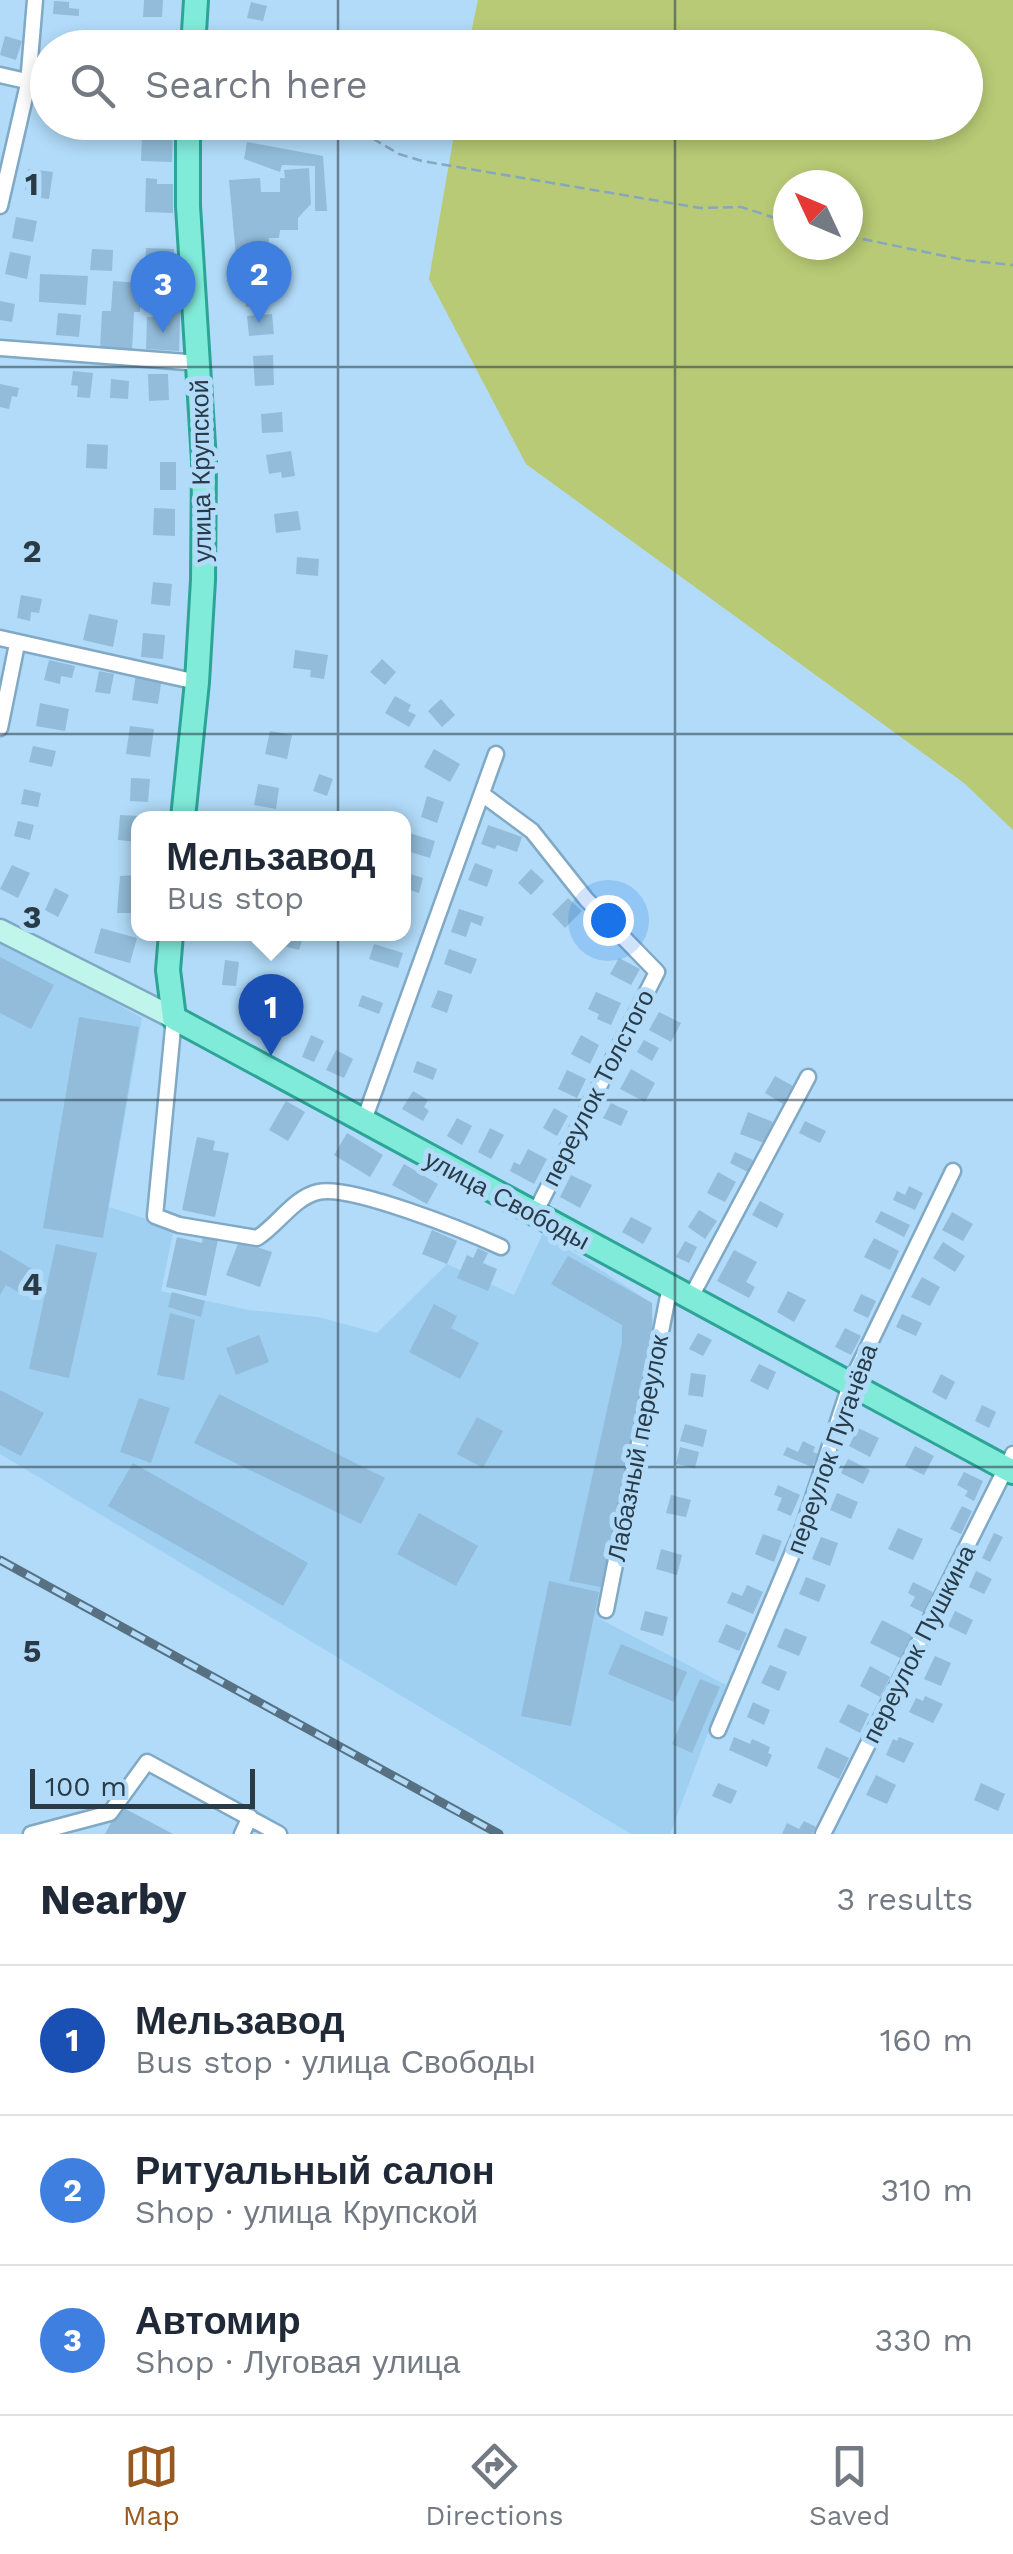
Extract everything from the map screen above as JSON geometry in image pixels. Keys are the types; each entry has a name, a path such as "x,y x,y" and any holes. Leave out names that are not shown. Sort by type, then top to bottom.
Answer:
{"main road":[{"path":"194,30 196,0"},
{"name":"улица Крупской","path":"184,811 203,580 204,461 188,206 188,140"},
{"path":"170,941 168,970 174,1018"},
{"name":"улица Свободы","path":"174,1018 534,1215 1011,1465"}],"street":[{"path":"32,30 35,0"},
{"path":"0,206 30,60"},
{"path":"0,75 28,84"},
{"path":"0,348 200,363"},
{"path":"0,638 197,682"},
{"path":"0,728 18,644"},
{"path":"363,1122 496,754"},
{"name":"переулок Толстого","path":"482,794 532,831 586,899 657,972 534,1215"},
{"name":"улица Свободы","path":"0,930 174,1018"},
{"path":"174,1018 156,1216 179,1225 257,1238 302,1198 320,1191 347,1193 450,1224 501,1247"},
{"name":"Лабазный переулок","path":"606,1610 681,1291 808,1077"},
{"name":"переулок Пугачёва","path":"718,1730 803,1528 851,1382 953,1171"},
{"name":"переулок Пушкина","path":"823,1834 1011,1465"},
{"path":"31,1834 110,1813 147,1762 279,1834"},
{"path":"242,1834 250,1816"}],"path":[{"path":"375,140 398,154 422,161 700,208 741,207 773,217"},
{"path":"863,239 964,260 1013,265"}],"shaded area":[{"path":"0,938 142,1018 109,1207 174,1228 161,1291 249,1310 318,1317 377,1333 447,1264 514,1295 543,1233 652,1303 654,1349 600,1619 726,1685 670,1834 631,1834 0,1454"}],"green space":[{"path":"478,0 1013,0 1013,830 964,783 526,464 429,279 453,140 983,140 983,30 472,30"}],"building":[{"path":"144,0 163,0 162,17 143,17"},
{"path":"54,1 69,2 69,8 79,9 79,16 53,14"},
{"path":"251,2 267,6 263,21 247,18"},
{"path":"5,36 22,41 16,60 0,55"},
{"path":"142,140 173,140 172,162 141,161"},
{"path":"247,142 323,156 327,211 315,211 315,166 282,165 280,172 244,159"},
{"path":"309,168 311,204 298,218 298,230 280,230 279,238 269,238 269,253 236,256 229,180 260,178 261,192 280,192 284,170"},
{"path":"28,169 53,172 49,199 31,197 32,191 25,190"},
{"path":"146,178 157,179 157,184 173,184 173,213 145,212"},
{"path":"16,217 37,221 33,242 12,238"},
{"path":"146,248 174,249 174,265 145,263"},
{"path":"92,249 113,250 112,271 90,270"},
{"path":"10,252 31,256 27,279 5,274"},
{"path":"40,274 88,276 86,305 39,302"},
{"path":"264,278 266,306 246,307 244,279"},
{"path":"113,281 141,283 140,312 134,312 132,350 100,349 102,311 111,311"},
{"path":"154,291 181,292 179,351 146,349 147,317 153,317"},
{"path":"0,301 15,304 12,322 0,320"},
{"path":"58,313 81,315 79,337 56,335"},
{"path":"272,314 274,334 249,336 247,316"},
{"path":"273,355 274,385 255,386 253,356"},
{"path":"73,371 93,373 90,398 77,397 78,386 71,385"},
{"path":"148,374 168,374 169,400 149,401"},
{"path":"111,379 129,381 128,399 110,398"},
{"path":"0,384 19,388 9,409 0,407"},
{"path":"282,412 283,432 262,433 261,414"},
{"path":"87,444 108,445 107,469 86,468"},
{"path":"291,451 295,476 269,474 266,455"},
{"path":"160,462 176,462 176,490 160,490"},
{"path":"154,508 175,509 175,536 153,535"},
{"path":"298,511 301,530 276,533 274,514"},
{"path":"297,557 319,559 318,576 296,574"},
{"path":"153,582 172,584 170,606 151,604"},
{"path":"21,595 42,599 39,613 31,612 30,621 17,618"},
{"path":"89,614 118,620 113,647 83,640"},
{"path":"143,633 165,635 163,659 141,657"},
{"path":"295,650 328,655 324,679 310,677 311,670 293,668"},
{"path":"382,659 396,672 385,685 370,672"},
{"path":"49,660 75,666 72,678 61,676 60,684 44,680"},
{"path":"99,671 114,674 110,694 95,692"},
{"path":"136,674 162,677 158,704 132,700"},
{"path":"395,696 411,705 408,711 416,715 409,727 385,713"},
{"path":"441,699 455,715 442,727 428,711"},
{"path":"40,703 69,709 65,731 36,726"},
{"path":"130,726 154,729 150,757 126,754"},
{"path":"270,731 292,735 287,759 265,754"},
{"path":"33,746 56,751 52,767 29,762"},
{"path":"434,749 460,764 450,782 424,767"},
{"path":"319,774 333,779 327,796 313,791"},
{"path":"131,778 150,779 148,802 130,801"},
{"path":"258,784 279,788 276,809 254,805"},
{"path":"24,789 41,793 38,807 21,804"},
{"path":"427,796 444,802 437,823 421,817"},
{"path":"120,815 131,816 131,841 118,840"},
{"path":"18,821 34,825 30,840 14,836"},
{"path":"488,825 522,837 517,852 481,844"},
{"path":"411,834 435,841 430,858 411,852"},
{"path":"475,863 493,870 487,887 468,880"},
{"path":"12,865 30,873 18,898 0,889"},
{"path":"531,869 544,881 531,895 518,883"},
{"path":"411,874 423,878 419,893 411,890"},
{"path":"131,875 131,913 117,913 120,876"},
{"path":"55,888 69,895 58,917 45,910"},
{"path":"568,898 582,911 565,928 552,914"},
{"path":"459,909 484,917 481,926 471,922 466,937 451,932"},
{"path":"101,928 136,941 130,963 94,953"},
{"path":"281,941 302,941 299,950 280,945"},
{"path":"374,944 403,953 398,968 369,959"},
{"path":"449,949 477,959 471,974 444,964"},
{"path":"0,957 54,985 31,1029 0,1013"},
{"path":"619,958 640,969 631,985 610,974"},
{"path":"225,960 239,962 236,986 222,985"},
{"path":"438,990 453,995 447,1013 431,1007"},
{"path":"596,992 621,1003 611,1025 597,1019 599,1014 588,1009"},
{"path":"362,995 383,1003 379,1014 358,1006"},
{"path":"256,1004 278,1012 273,1028 251,1020"},
{"path":"659,1012 681,1023 671,1042 649,1030"},
{"path":"79,1017 139,1027 103,1238 43,1228"},
{"path":"311,1035 324,1041 314,1062 302,1057"},
{"path":"581,1035 599,1045 590,1064 571,1054"},
{"path":"644,1040 659,1048 652,1061 637,1052"},
{"path":"336,1050 353,1059 344,1078 326,1070"},
{"path":"417,1061 437,1069 433,1080 413,1072"},
{"path":"631,1069 655,1083 645,1102 620,1089"},
{"path":"567,1070 586,1079 577,1098 558,1089"},
{"path":"775,1076 793,1086 783,1104 765,1093"},
{"path":"413,1091 428,1100 424,1107 429,1111 423,1121 402,1109"},
{"path":"286,1101 305,1112 288,1141 269,1130"},
{"path":"611,1103 628,1111 621,1126 603,1118"},
{"path":"554,1108 568,1116 557,1136 543,1128"},
{"path":"748,1112 773,1122 764,1143 740,1134"},
{"path":"457,1118 472,1126 462,1145 447,1136"},
{"path":"805,1121 826,1131 820,1143 799,1133"},
{"path":"490,1128 504,1135 491,1159 478,1152"},
{"path":"347,1133 383,1155 370,1177 334,1155"},
{"path":"197,1137 215,1141 213,1150 229,1153 215,1217 182,1210"},
{"path":"528,1149 547,1159 534,1184 510,1171 514,1162 520,1165"},
{"path":"735,1152 753,1160 748,1172 730,1163"},
{"path":"404,1164 438,1184 427,1204 392,1185"},
{"path":"718,1172 736,1182 725,1202 707,1193"},
{"path":"571,1175 592,1185 580,1208 560,1197"},
{"path":"909,1186 923,1193 915,1210 893,1200 897,1191 905,1195"},
{"path":"760,1201 784,1214 777,1228 752,1215"},
{"path":"699,1210 717,1221 705,1239 688,1227"},
{"path":"881,1211 910,1225 904,1237 875,1222"},
{"path":"952,1212 973,1224 963,1241 942,1230"},
{"path":"631,1217 652,1228 643,1244 622,1232"},
{"path":"432,1230 457,1241 447,1264 422,1254"},
{"path":"177,1237 202,1243 203,1237 218,1240 206,1296 166,1287"},
{"path":"874,1238 899,1251 890,1270 864,1257"},
{"path":"239,1241 272,1252 260,1287 226,1275"},
{"path":"685,1241 697,1247 689,1263 676,1257"},
{"path":"943,1242 965,1256 955,1272 933,1258"},
{"path":"56,1244 97,1253 69,1378 29,1369"},
{"path":"478,1248 488,1253 483,1263 497,1269 488,1291 457,1278 467,1255 473,1258"},
{"path":"0,1250 32,1269 18,1292 6,1285 0,1295"},
{"path":"734,1250 757,1262 746,1282 755,1287 749,1298 717,1281"},
{"path":"568,1256 652,1303 652,1350 601,1587 569,1581 622,1342 622,1325 551,1284"},
{"path":"922,1277 940,1287 930,1306 911,1297"},
{"path":"788,1291 806,1300 794,1322 777,1312"},
{"path":"172,1292 205,1301 201,1317 168,1307"},
{"path":"861,1294 876,1301 868,1318 853,1311"},
{"path":"434,1304 457,1316 451,1328 479,1343 460,1379 409,1352"},
{"path":"170,1313 195,1320 184,1380 157,1375"},
{"path":"902,1314 922,1323 916,1336 896,1327"},
{"path":"845,1328 861,1336 851,1355 835,1347"},
{"path":"698,1333 712,1340 703,1356 689,1349"},
{"path":"259,1335 269,1362 236,1375 226,1348"},
{"path":"759,1364 776,1372 768,1390 750,1381"},
{"path":"691,1373 706,1375 703,1397 688,1395"},
{"path":"941,1374 955,1382 946,1400 932,1392"},
{"path":"0,1390 44,1413 21,1456 0,1445"},
{"path":"219,1394 385,1478 361,1524 194,1443"},
{"path":"139,1398 170,1408 151,1463 120,1452"},
{"path":"982,1405 996,1412 989,1428 975,1421"},
{"path":"477,1417 503,1431 483,1468 457,1454"},
{"path":"685,1424 707,1430 703,1447 680,1441"},
{"path":"858,1428 879,1438 870,1457 849,1446"},
{"path":"803,1441 815,1447 813,1452 818,1454 812,1467 783,1455 787,1447 798,1452"},
{"path":"915,1446 934,1456 924,1475 905,1466"},
{"path":"680,1447 699,1452 695,1468 676,1464"},
{"path":"848,1459 870,1470 863,1484 841,1473"},
{"path":"133,1463 308,1563 283,1606 108,1506"},
{"path":"964,1472 983,1481 974,1501 965,1496 968,1491 957,1485"},
{"path":"778,1485 800,1495 791,1516 777,1510 782,1498 774,1495"},
{"path":"837,1493 858,1502 851,1519 830,1510"},
{"path":"671,1495 691,1500 686,1517 666,1513"},
{"path":"962,1506 972,1511 961,1534 950,1529"},
{"path":"419,1513 478,1546 456,1586 397,1554"},
{"path":"898,1528 923,1539 913,1560 888,1549"},
{"path":"994,1533 1003,1537 990,1562 982,1558"},
{"path":"763,1534 782,1541 774,1562 755,1554"},
{"path":"821,1537 838,1543 830,1566 812,1559"},
{"path":"661,1549 682,1555 677,1575 656,1569"},
{"path":"976,1571 992,1579 984,1594 969,1587"},
{"path":"806,1577 826,1585 819,1602 799,1594"},
{"path":"549,1581 599,1592 571,1726 521,1716"},
{"path":"913,1582 933,1592 924,1613 910,1606 915,1597 908,1593"},
{"path":"747,1585 763,1592 753,1614 727,1603 732,1592 742,1596"},
{"path":"645,1611 668,1617 663,1636 640,1630"},
{"path":"955,1611 973,1620 966,1635 948,1626"},
{"path":"882,1620 913,1636 902,1659 870,1643"},
{"path":"726,1624 747,1633 739,1651 718,1642"},
{"path":"785,1628 807,1637 799,1656 777,1647"},
{"path":"621,1644 687,1672 674,1702 608,1674"},
{"path":"935,1656 951,1663 941,1686 924,1679"},
{"path":"770,1665 787,1672 779,1691 761,1683"},
{"path":"870,1666 890,1677 880,1697 860,1686"},
{"path":"700,1679 720,1687 692,1753 672,1744"},
{"path":"925,1696 943,1704 933,1723 909,1712 916,1698 923,1701"},
{"path":"753,1702 770,1710 764,1725 747,1717"},
{"path":"848,1704 869,1714 860,1733 839,1722"},
{"path":"734,1737 770,1747 768,1753 772,1755 767,1767 729,1750"},
{"path":"899,1737 914,1743 904,1763 886,1755 893,1739 897,1741"},
{"path":"826,1747 849,1758 839,1779 817,1768"},
{"path":"876,1775 896,1785 887,1804 866,1795"},
{"path":"718,1783 737,1791 731,1804 712,1796"},
{"path":"981,1783 1005,1794 998,1811 974,1800"},
{"path":"120,1806 173,1834 105,1834"},
{"path":"804,1821 816,1827 812,1834 782,1834 787,1823 799,1829"}],"railway":[{"path":"0,1560 499,1834"}],"place":[{"name":"Ритуальный салон","path":"259,323"},
{"name":"Автомир","path":"163,333"},
{"name":"Мельзавод","path":"271,1056"}]}
